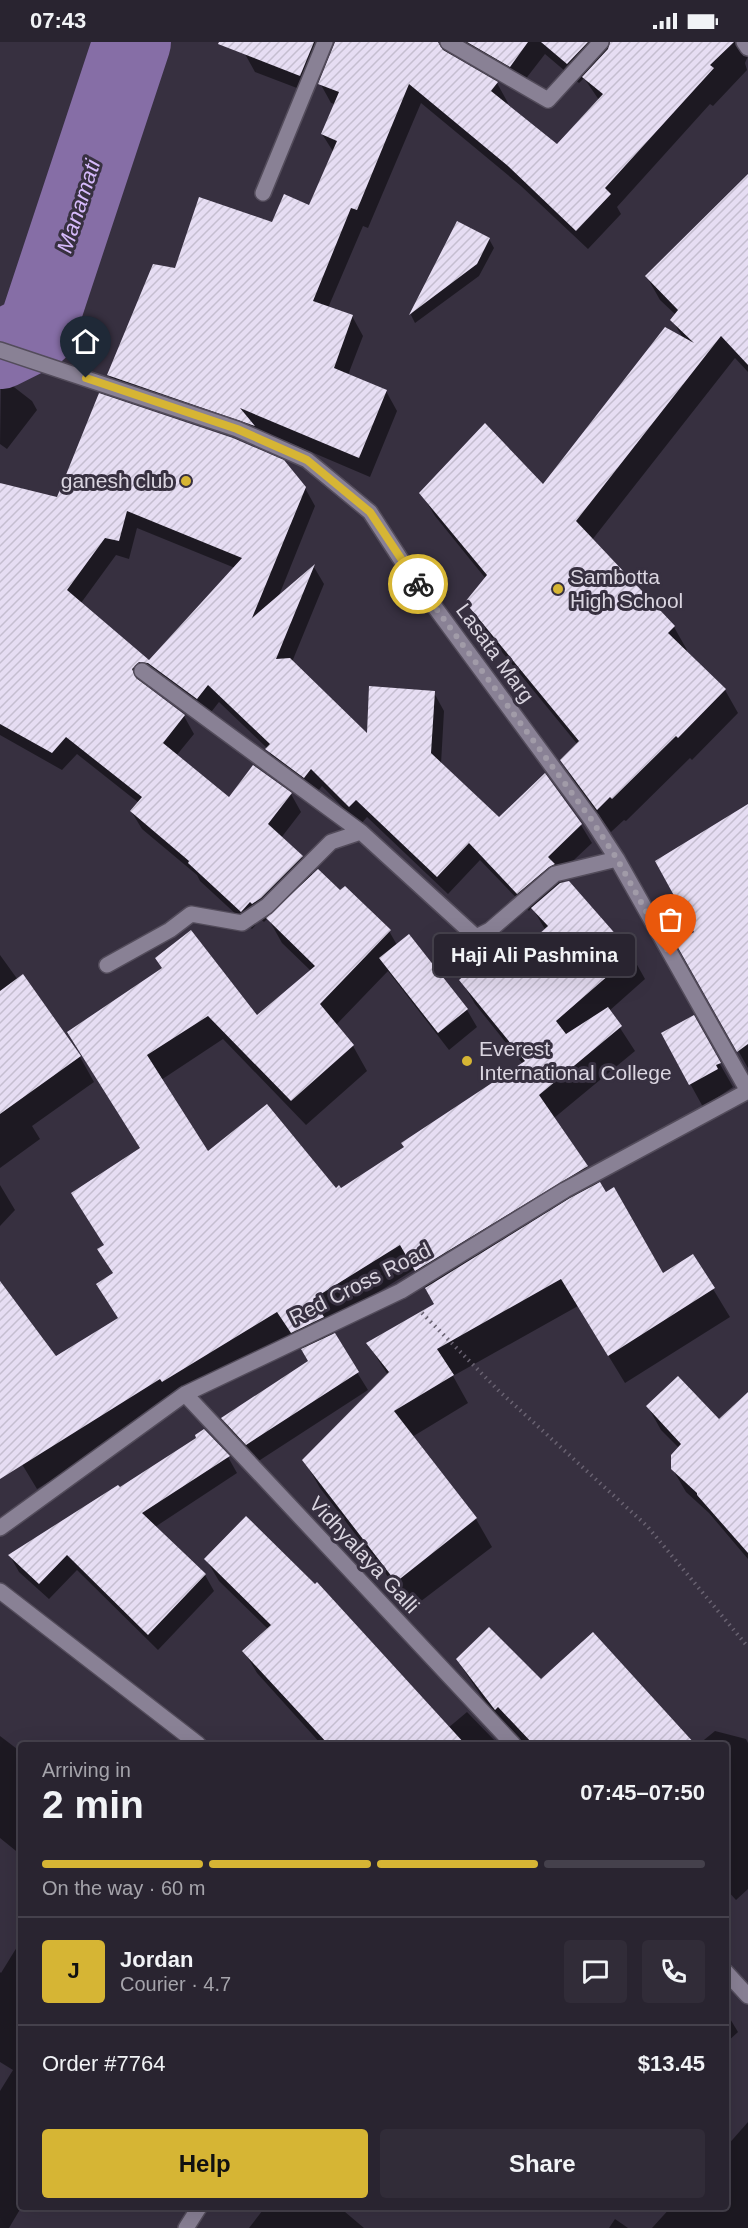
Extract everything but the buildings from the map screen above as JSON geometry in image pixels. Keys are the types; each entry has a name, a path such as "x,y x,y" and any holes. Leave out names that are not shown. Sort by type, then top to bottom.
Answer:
{"street":[{"path":"263,193 325,42"},
{"path":"448,42 548,100 601,42"},
{"path":"744,42 748,48"},
{"name":"Lasata Marg","path":"0,351 237,429 307,460 370,512 409,572 591,819 617,859 748,1091"},
{"path":"142,671 361,832 476,937 490,930 555,874 617,859"},
{"path":"107,965 170,930 192,914 242,923 267,906 331,842 361,832"},
{"name":"Red Cross Road","path":"0,1528 185,1394 400,1291 565,1190 748,1091"},
{"name":"Vidhyalaya Galli","path":"185,1394 511,1742"},
{"path":"0,1591 195,1742"},
{"path":"729,1975 748,1995"},
{"path":"186,2228 197,2210"}],"path":[{"path":"400,1291 498,1390 647,1526 748,1647"}],"waterway":[{"name":"Manamati","path":"0,350 36,332 132,42"}],"way so far":[{"path":"418,584 591,819 617,859 671,956"}],"place":[{"name":"ganesh club","path":"186,481"},
{"name":"Sambotta High School","path":"558,589"},
{"name":"Haji Ali Pashmina","path":"671,956"},
{"name":"Everest International College","path":"467,1061"}],"route":[{"path":"86,378 237,429 307,460 370,512 418,584"}]}
